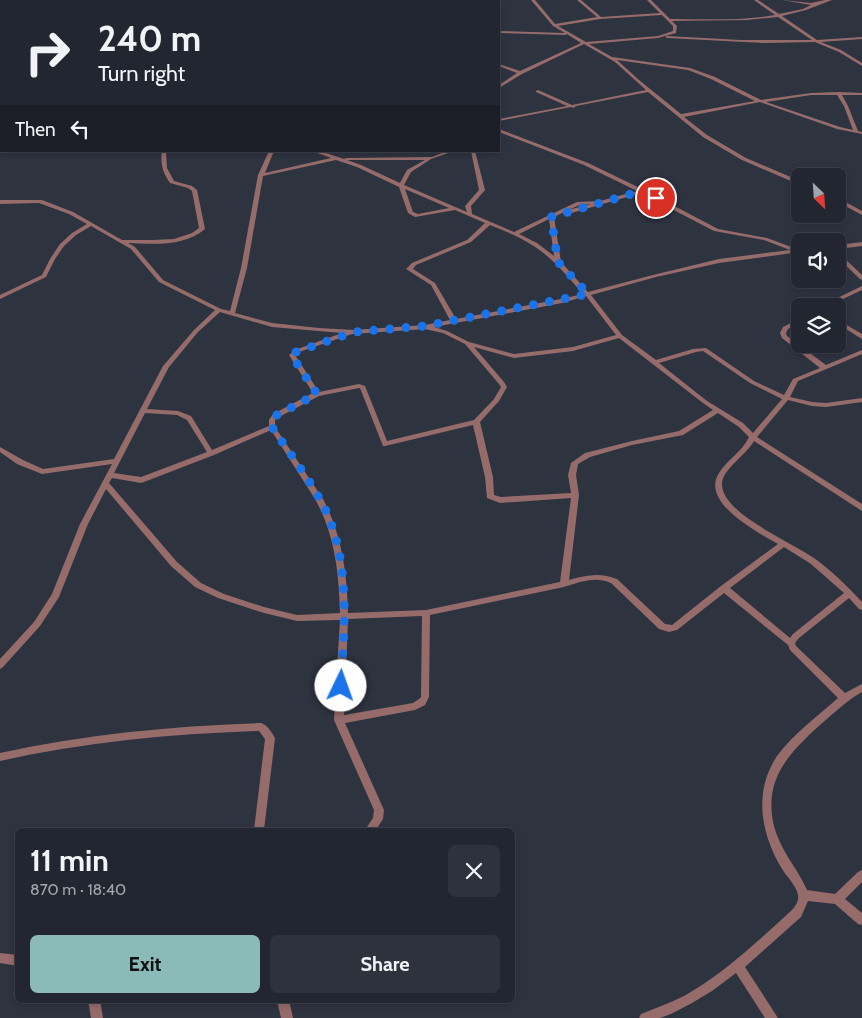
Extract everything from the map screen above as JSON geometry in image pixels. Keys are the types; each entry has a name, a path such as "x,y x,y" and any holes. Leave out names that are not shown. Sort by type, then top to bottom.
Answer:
{"street":[{"path":"533,0 554,25 611,58 680,116 723,147 744,159 791,179"},
{"path":"578,0 600,18"},
{"path":"650,0 675,26 674,32 658,37"},
{"path":"756,0 817,42 840,51 862,65"},
{"path":"784,0 806,4 830,0"},
{"path":"670,20 777,16 806,10 821,2"},
{"path":"554,25 600,18 663,14"},
{"path":"500,32 567,34"},
{"path":"500,86 520,73 584,43 658,37 752,42 817,42 862,38"},
{"path":"611,58 689,69 713,78 760,102 862,137"},
{"path":"500,65 520,73"},
{"path":"538,91 574,107"},
{"path":"500,120 649,91"},
{"path":"838,93 846,106 856,132"},
{"path":"680,116 811,94 862,94"},
{"path":"500,130 586,164 716,230 765,239 791,248"},
{"path":"845,130 862,133"},
{"path":"123,241 165,242 197,233 202,229 194,190 172,182 164,170 162,162 164,152"},
{"path":"232,314 244,268 261,175 272,152"},
{"path":"317,152 359,166 535,244 558,262 588,294 620,336 654,364 741,425 753,437 862,508"},
{"path":"367,152 372,158"},
{"path":"449,152 409,171 401,186 411,213 415,216 455,209"},
{"path":"470,215 468,206 482,190 472,152"},
{"path":"261,175 338,159 434,158"},
{"path":"514,234 579,203 598,202 642,191"},
{"path":"0,202 45,202 91,224 123,241 141,256 161,281 219,310 272,325 319,330 354,332 454,322 588,294 689,267 791,251"},
{"path":"846,204 862,213"},
{"path":"553,216 558,262"},
{"path":"0,296 44,276 52,256 71,235 91,224"},
{"path":"454,322 433,284 408,269 414,264 469,241 488,224"},
{"path":"846,246 862,244"},
{"path":"846,263 862,278"},
{"path":"841,298 862,288"},
{"path":"0,664 38,624 56,595 84,524 166,366 196,331 219,310"},
{"path":"791,325 785,328 783,333 784,338 791,343"},
{"path":"425,326 445,332 467,343 514,356 580,347 620,336"},
{"path":"846,327 862,337"},
{"path":"317,394 292,356 293,353 354,332"},
{"path":"371,828 378,819 379,810 339,720 344,618 341,569 336,541 326,511 272,427 272,420 275,416 317,394 358,386 363,388 385,444 476,422 497,400 504,387 467,343"},
{"path":"654,364 690,351 704,349 752,382 786,398 826,405 862,400"},
{"path":"862,352 795,380 786,398 718,482 718,490 738,515 757,529 809,558 862,607"},
{"path":"804,353 825,368"},
{"path":"564,584 575,496 572,475 575,463 578,460 643,440 681,433 718,410"},
{"path":"142,411 178,413 189,418 211,453"},
{"path":"476,422 489,477 490,496 500,500 575,496"},
{"path":"107,479 141,480 272,427"},
{"path":"0,449 20,462 42,472 116,461"},
{"path":"107,479 174,564 198,585 221,596 297,618 344,618 426,613 564,584 595,575 605,576 614,580 662,627 669,629 674,628 784,543"},
{"path":"724,588 791,643 793,648 844,698"},
{"path":"791,643 796,636 849,594"},
{"path":"339,720 415,706 422,702 425,696 426,613"},
{"path":"645,1018 672,1008 707,989 738,966 797,913 802,905 803,895 797,881 780,855 770,833 766,810 766,791 780,761 788,751 844,698 862,688"},
{"path":"0,757 41,747 118,737 261,727 270,738 259,828"},
{"path":"837,899 862,876"},
{"path":"803,895 837,899 862,920"},
{"path":"0,958 15,960"},
{"path":"738,966 772,1018"},
{"path":"94,1003 96,1018"},
{"path":"284,1003 287,1018"}],"route":[{"path":"341,686 344,618 341,569 336,541 326,511 272,427 272,420 275,416 317,394 292,356 293,353 354,332 425,326 562,301 588,294 558,262 551,217 591,207 598,202 642,191 656,198"}]}
